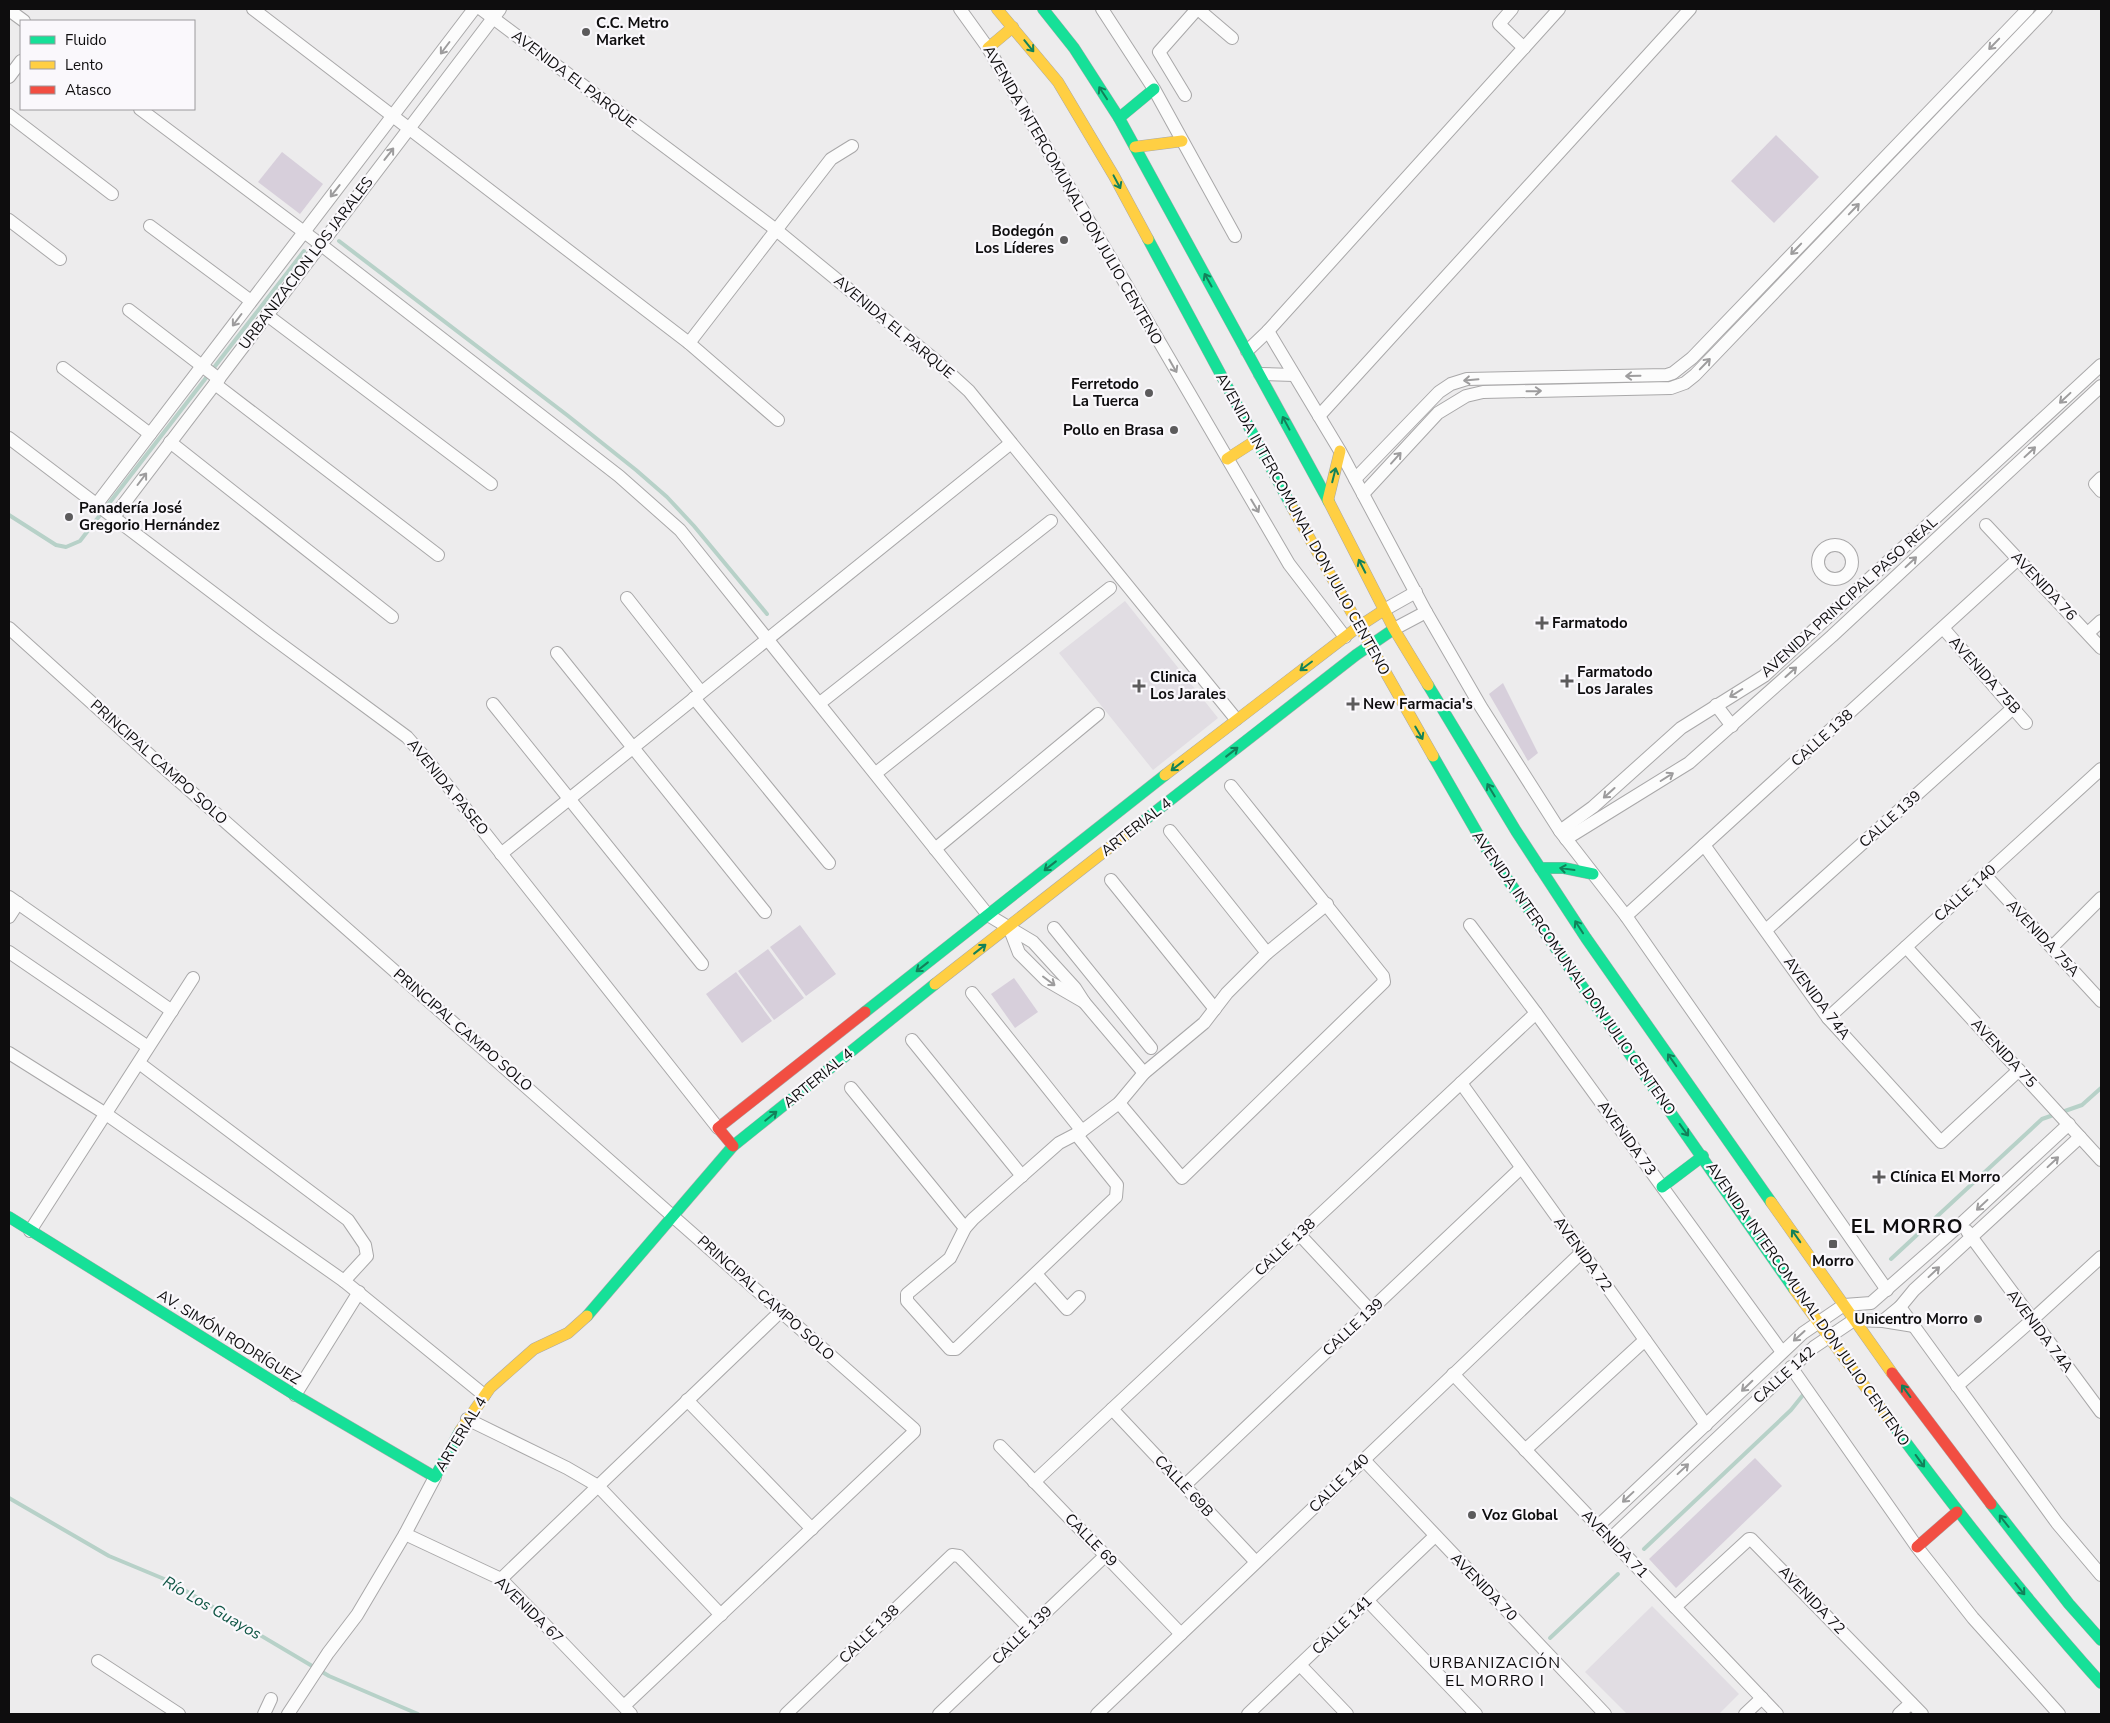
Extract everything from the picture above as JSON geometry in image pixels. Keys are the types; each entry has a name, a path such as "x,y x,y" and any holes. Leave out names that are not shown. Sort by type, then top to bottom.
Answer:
{"main road":[{"name":"AVENIDA INTERCOMUNAL DON JULIO CENTENO","path":"997,9 1058,82 1114,176 1255,441 1358,627 1487,850 1828,1337 1957,1512 2055,1632 2101,1684"},
{"name":"AVENIDA INTERCOMUNAL DON JULIO CENTENO","path":"1043,9 1074,48 1119,118 1328,500 1394,629 1540,868 1586,938 1854,1320 1936,1433 2070,1604 2101,1640"},
{"path":"988,48 1013,27"},
{"path":"1119,118 1154,89"},
{"path":"1135,147 1182,141"},
{"path":"1227,459 1255,441"},
{"path":"1328,500 1340,451"},
{"name":"ARTERIAL 4","path":"718,1128 1236,719 1358,627 1384,610"},
{"name":"ARTERIAL 4","path":"435,1477 467,1419 484,1394 534,1349 568,1333 593,1311 733,1146 1250,737 1369,645 1394,629"},
{"path":"1236,719 1250,737"},
{"path":"1540,868 1564,868 1593,874"},
{"path":"718,1128 733,1146"},
{"path":"1662,1187 1703,1156"},
{"name":"AV. SIMÓN RODRÍGUEZ","path":"9,1218 295,1395 435,1477"},
{"path":"1917,1548 1957,1512"}],"street":[{"path":"253,9 689,343 778,420"},
{"name":"URBANIZACION LOS JARALES","path":"105,512 170,442 212,375 251,301 474,9"},
{"name":"AVENIDA EL PARQUE","path":"481,9 497,13 775,229 935,360 970,392 1236,719"},
{"name":"AVENIDA INTERCOMUNAL DON JULIO CENTENO","path":"960,9 988,48 1289,564 1345,637"},
{"path":"1102,9 1154,89 1234,236"},
{"path":"1185,94 1159,52 1197,9 1232,38"},
{"path":"1512,9 1499,24 1524,48"},
{"path":"1247,351 1558,9"},
{"path":"1319,416 1690,9"},
{"path":"1355,479 1439,392 1451,384 1467,379 1667,375 1673,373 1692,358 2028,9"},
{"path":"1364,494 1438,413 1466,396 1483,392 1672,388 1695,375 2046,9"},
{"path":"9,10 23,20"},
{"name":"URBANIZACION LOS JARALES","path":"105,512 150,434 212,375 267,314 497,13"},
{"path":"9,77 20,62"},
{"path":"141,110 320,244 619,476 680,530 820,702 988,914 1009,927 1019,953 1046,980 1084,1002 1144,1073"},
{"path":"9,115 112,194"},
{"path":"689,343 830,159 852,146"},
{"path":"9,220 60,259"},
{"path":"1819,225 1830,234"},
{"path":"150,226 251,301"},
{"path":"128,310 438,554"},
{"path":"267,314 491,484"},
{"path":"1268,330 1340,451 1426,612 1481,707 1563,835 1626,916 1887,1290"},
{"name":"AVENIDA PRINCIPAL PASO REAL","path":"1563,835 1681,728 1764,676 2101,365"},
{"path":"63,368 150,434"},
{"path":"1673,373 1680,385"},
{"path":"1260,374 1294,375"},
{"name":"AVENIDA PRINCIPAL PASO REAL","path":"1563,835 1689,763 1865,605 2101,386"},
{"name":"AVENIDA PASEO","path":"9,438 105,512 407,737 502,854 718,1128"},
{"path":"170,442 392,617"},
{"path":"502,854 633,746 1011,443"},
{"path":"820,702 1051,521"},
{"name":"AVENIDA 76","path":"1986,525 2101,648"},
{"name":"CALLE 138","path":"1626,916 2018,559"},
{"path":"1846,574 1855,592 1865,605"},
{"path":"876,773 1110,588"},
{"name":"ARTERIAL 4","path":"1384,610 1416,592"},
{"path":"627,598 698,695 829,863"},
{"name":"ARTERIAL 4","path":"1394,629 1426,612"},
{"path":"2088,633 2101,621"},
{"name":"PRINCIPAL CAMPO SOLO","path":"9,628 153,758 914,1429 914,1432 812,1528"},
{"name":"AVENIDA 75B","path":"1943,628 2026,723"},
{"path":"557,653 765,912"},
{"path":"493,704 702,964"},
{"path":"1716,705 1732,726"},
{"name":"CALLE 139","path":"1766,930 2014,708"},
{"path":"935,849 1098,714"},
{"name":"CALLE 140","path":"1828,1018 2101,769"},
{"path":"1119,1103 1180,1178 1384,982 1383,976 1327,904 1231,786"},
{"path":"1170,831 1268,953"},
{"name":"AVENIDA 74A","path":"1704,845 1828,1018 1941,1142 2019,1070"},
{"name":"AVENIDA 75A","path":"1985,875 2101,1001"},
{"path":"1111,880 1215,1009"},
{"path":"2052,947 2101,898"},
{"path":"9,917 13,900 172,1011"},
{"path":"972,993 1079,1133 1117,1185 1116,1197 956,1349 950,1349 906,1297 907,1294 950,1258 965,1228 973,1218 1059,1143 1079,1133 1119,1103 1144,1073 1204,1023 1227,992 1268,953 1327,904"},
{"name":"AVENIDA 73","path":"1470,925 1782,1352"},
{"path":"1054,928 1151,1048"},
{"name":"AVENIDA 75","path":"1906,947 2101,1160"},
{"path":"9,952 148,1047"},
{"path":"30,1231 193,978"},
{"path":"1103,1024 1121,1011"},
{"name":"CALLE 138","path":"1034,1482 1536,1013"},
{"path":"912,1040 1022,1176"},
{"path":"9,1053 106,1114 359,1292 484,1394"},
{"path":"138,1063 348,1220 365,1245 367,1256 344,1282"},
{"name":"AVENIDA 72","path":"1461,1084 1706,1425"},
{"path":"851,1088 965,1228"},
{"name":"CALLE 142","path":"1598,1526 1803,1332 1844,1305 1871,1303 1962,1224 2067,1122"},
{"path":"1883,1321 2080,1137"},
{"name":"CALLE 139","path":"1184,1486 1521,1168"},
{"name":"AVENIDA 74A","path":"1962,1224 2032,1320 2100,1407"},
{"path":"1299,1234 1370,1310"},
{"name":"CALLE 140","path":"1097,1714 1582,1252"},
{"path":"1957,1386 2101,1256"},
{"path":"1036,1274 1067,1309 1079,1297"},
{"path":"295,1395 359,1292"},
{"path":"1900,1307 2056,1523 2101,1575"},
{"path":"501,1579 781,1311"},
{"path":"1854,1320 1883,1321 1914,1326"},
{"name":"CALLE 142","path":"1610,1539 1791,1367 1828,1337 1854,1320"},
{"path":"1525,1450 1645,1340"},
{"path":"1791,1367 1917,1548 1973,1618 2056,1714"},
{"name":"AVENIDA 71","path":"1453,1374 1778,1714"},
{"path":"628,1710 721,1615 812,1528 687,1400"},
{"name":"CALLE 69B","path":"1112,1409 1256,1562"},
{"path":"467,1419 567,1468 598,1486 721,1615"},
{"name":"CALLE 69","path":"1000,1446 1181,1634"},
{"name":"AVENIDA 70","path":"1364,1460 1600,1712"},
{"name":"ARTERIAL 4","path":"288,1714 328,1653 357,1615 406,1534 435,1477"},
{"name":"AVENIDA 67","path":"406,1534 501,1579 628,1710"},
{"name":"CALLE 141","path":"1248,1714 1435,1536"},
{"name":"AVENIDA 72","path":"1675,1607 1748,1539 1751,1539 1922,1714"},
{"name":"CALLE 138","path":"787,1714 952,1555 959,1556 1029,1628"},
{"name":"CALLE 139","path":"938,1714 1106,1556"},
{"path":"1368,1601 1476,1714"},
{"path":"98,1661 179,1714"},
{"path":"1300,1665 1347,1714"},
{"path":"1745,1714 1762,1698"},
{"path":"264,1714 271,1700"},
{"path":"1899,1714 1911,1703"}],"shaded area":[{"path":"1776,135 1819,177 1774,223 1731,181"},
{"path":"282,152 323,184 300,214 258,182"},
{"name":"Clinica Los Jarales","path":"1125,601 1218,718 1153,770 1059,653"},
{"path":"1503,683 1538,753 1528,761 1489,694"},
{"path":"800,925 836,974 806,996 770,947"},
{"path":"768,949 804,998 774,1020 738,971"},
{"path":"736,972 772,1021 742,1043 706,994"},
{"path":"1014,978 1038,1012 1015,1028 991,994"},
{"path":"1755,1458 1782,1486 1676,1588 1649,1559"},
{"path":"1652,1606 1739,1694 1719,1714 1627,1714 1585,1672"}],"waterway":[{"path":"339,241 567,415 667,497 694,526 767,614"},
{"path":"9,515 56,545 66,547 80,541 304,251"},
{"path":"1891,1259 2042,1119 2082,1105 2101,1088"},
{"path":"1644,1549 1791,1410 1803,1395"},
{"name":"Río Los Guayos","path":"9,1498 109,1556 169,1581 329,1676 418,1714"},
{"path":"1550,1638 1618,1574"}],"traffic: fast":[{"path":"1043,9 1074,48 1119,118 1329,502"},
{"path":"1119,118 1154,89"},
{"path":"1148,239 1293,509"},
{"path":"1128,833 1356,655 1394,629"},
{"path":"1428,685 1516,831 1586,938 1771,1202"},
{"path":"1433,756 1487,850 1794,1289"},
{"path":"865,1012 1165,775"},
{"path":"1540,868 1564,868 1593,874"},
{"path":"587,1316 733,1146 935,984"},
{"path":"1662,1187 1703,1156"},
{"path":"9,1217 295,1395 435,1477 460,1431"},
{"path":"1893,1425 1994,1557 2101,1683"},
{"path":"1991,1504 2069,1604 2101,1640"}],"traffic: slow":[{"path":"997,9 1058,82 1114,176 1148,239"},
{"path":"988,48 1013,27"},
{"path":"1135,147 1182,141"},
{"path":"1227,459 1255,441"},
{"path":"1328,500 1340,451"},
{"path":"1329,502 1394,629 1428,685"},
{"path":"1293,509 1433,756"},
{"path":"1165,775 1358,627 1384,610"},
{"path":"935,984 1128,833"},
{"path":"1771,1202 1892,1373"},
{"path":"1794,1289 1893,1425"},
{"path":"460,1431 490,1388 534,1349 568,1333 587,1316"}],"traffic: jam":[{"path":"733,1146 718,1128 865,1012"},
{"path":"1892,1373 1991,1504"},
{"path":"1917,1547 1957,1512"}],"place":[{"name":"C.C. Metro Market","path":"586,32"},
{"name":"Bodegón Los Líderes","path":"1064,240"},
{"name":"Ferretodo La Tuerca","path":"1149,393"},
{"name":"Pollo en Brasa","path":"1174,430"},
{"name":"Panadería José Gregorio Hernández","path":"69,517"},
{"name":"Farmatodo","path":"1542,623"},
{"name":"Farmatodo Los Jarales","path":"1567,681"},
{"name":"Clinica Los Jarales","path":"1139,686"},
{"name":"New Farmacia's","path":"1353,704"},
{"name":"Clínica El Morro","path":"1879,1177"},
{"name":"Morro","path":"1833,1244"},
{"name":"Unicentro Morro","path":"1978,1319"},
{"name":"Voz Global","path":"1472,1515"}],"district":[{"name":"EL MORRO","path":"1907,1226"},
{"name":"URBANIZACIÓN EL MORRO I","path":"1495,1672"}]}
